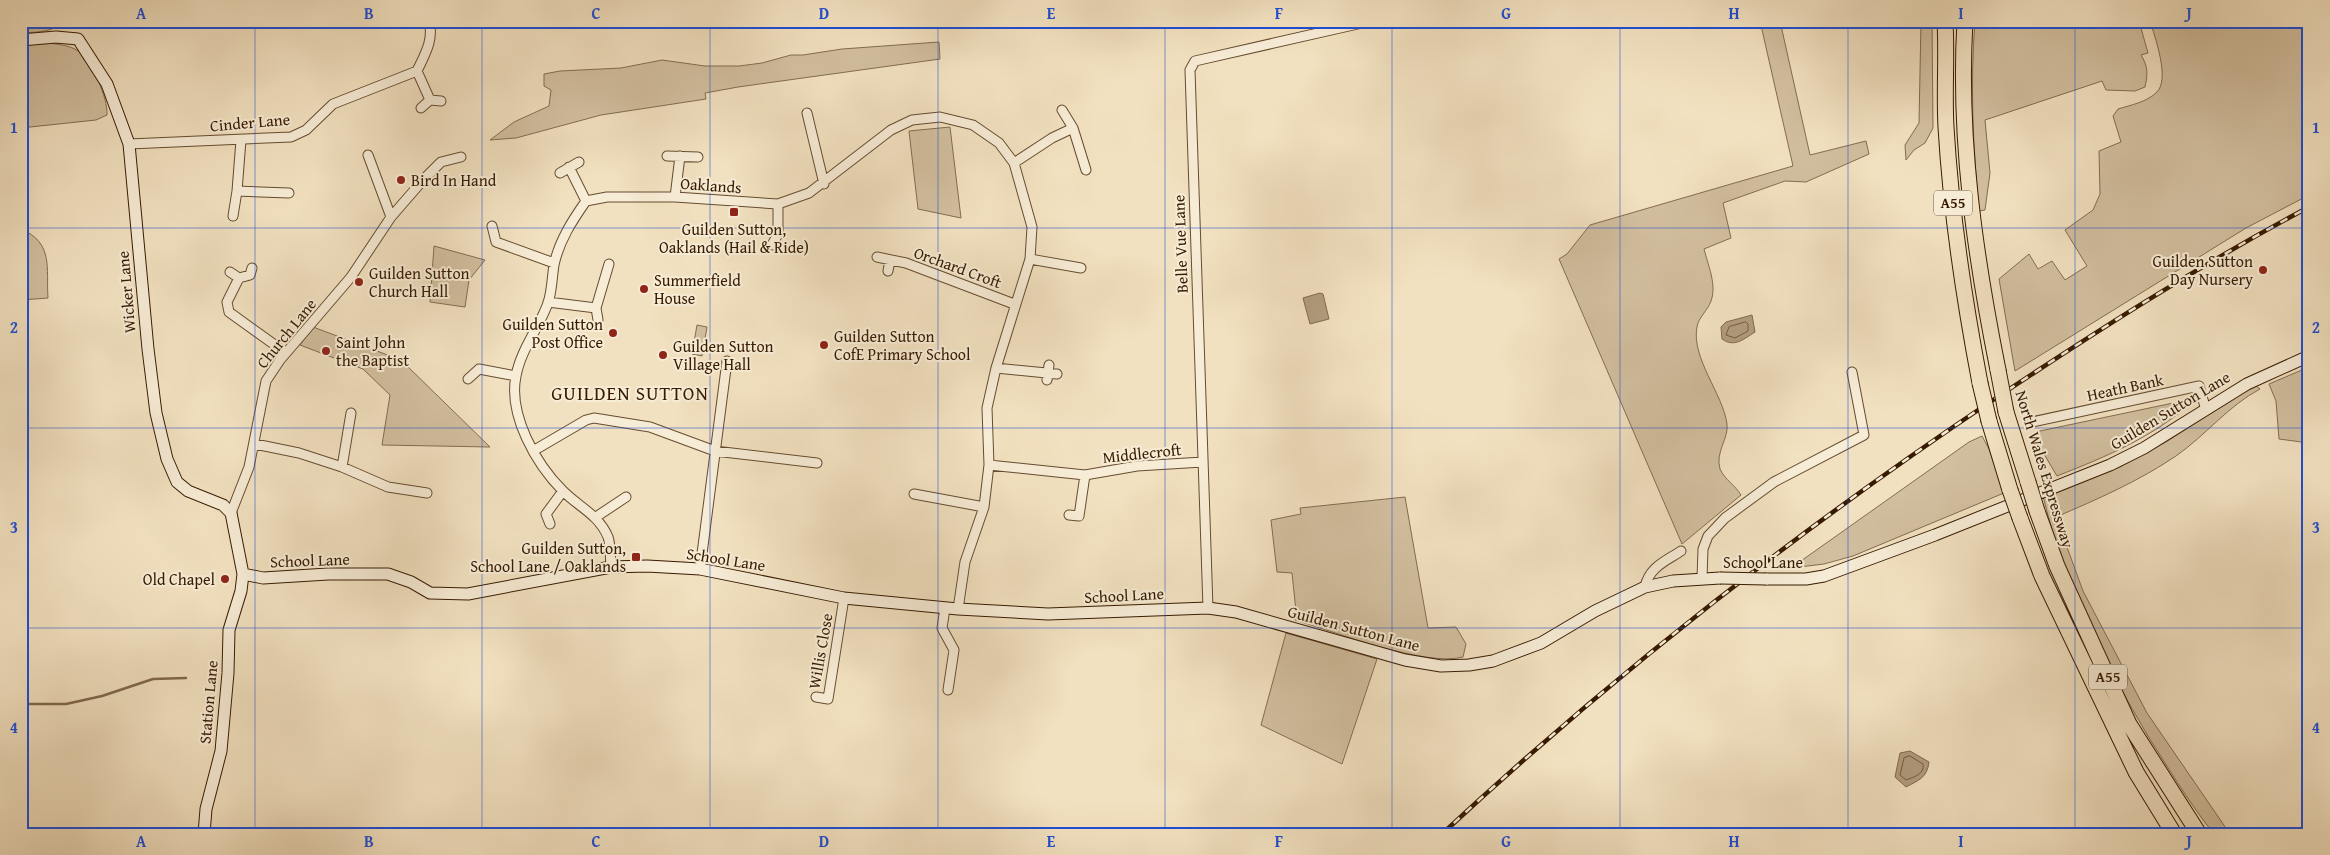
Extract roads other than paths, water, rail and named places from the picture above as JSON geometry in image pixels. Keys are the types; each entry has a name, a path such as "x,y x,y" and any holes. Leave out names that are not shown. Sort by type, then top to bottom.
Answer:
{"highway":[{"name":"A55","path":"1945,21 1946,127 1955,220 1965,307 1989,421 2010,490 2042,576 2136,772 2174,834"},
{"name":"North Wales Expressway","path":"1965,21 1964,110 1970,208 1980,284 2006,412 2057,566 2129,724 2199,834"}],"street":[{"path":"429,21 431,29 429,47 417,71 430,100"},
{"name":"Belle Vue Lane","path":"1208,608 1190,70 1195,61 1372,21"},
{"name":"Wicker Lane","path":"21,40 56,37 78,39 107,84 129,144 148,349 156,412 167,459 177,482 188,491 223,506 231,513"},
{"name":"Cinder Lane","path":"129,144 291,137 306,130 333,104 417,71"},
{"path":"421,108 430,100 441,101"},
{"path":"1062,110 1072,128 1086,170"},
{"path":"806,113 824,184"},
{"name":"Oaklands","path":"586,201 607,197 676,197 778,204 809,193 824,184 891,130 912,120 940,118 973,125 999,143 1014,163 1032,226 1030,259 1014,304 996,368 988,408 988,465 984,507 965,562 958,609"},
{"path":"1014,163 1052,138 1072,128"},
{"path":"233,216 241,140"},
{"path":"368,155 391,217"},
{"path":"667,156 698,157"},
{"path":"676,197 680,156"},
{"name":"Church Lane","path":"231,513 243,486 254,444 266,381 286,353 351,277 391,217 441,162 460,157"},
{"path":"560,173 579,162"},
{"path":"569,167 586,201 566,230 554,263 548,302 523,352 516,376 514,400 519,422 533,451 563,491 596,517 608,538 611,567"},
{"path":"237,191 289,193"},
{"path":"772,245 781,235 778,204"},
{"path":"492,226 496,242 554,263"},
{"name":"Orchard Croft","path":"877,257 906,262 1014,304"},
{"path":"1030,259 1070,270 1081,268"},
{"name":"Orchard Croft","path":"888,271 890,260"},
{"path":"598,320 596,308 610,264"},
{"path":"252,268 250,275 239,278 227,302 229,312 286,353"},
{"path":"230,272 239,278"},
{"path":"548,302 596,308"},
{"name":"Guilden Sutton Lane","path":"1935,535 2110,465 2144,448 2247,384 2309,356"},
{"path":"476,359 479,369"},
{"path":"700,569 727,361"},
{"path":"996,368 1050,373"},
{"path":"479,369 516,376"},
{"path":"468,379 479,369"},
{"path":"1702,578 1703,549 1708,536 1725,518 1774,482 1864,435 1852,372"},
{"name":"Heath Bank","path":"2032,422 2199,386 2206,410"},
{"path":"342,467 351,413"},
{"path":"533,451 586,420 594,418 650,427 715,451 817,463"},
{"path":"254,444 299,453 342,467 388,487 427,493"},
{"name":"Middlecroft","path":"988,465 1085,475 1137,466 1203,462"},
{"name":"Middlecroft","path":"1069,515 1079,516 1085,475"},
{"path":"550,524 542,514 563,491"},
{"path":"914,494 984,507"},
{"path":"596,517 623,503"},
{"path":"231,513 243,574"},
{"name":"School Lane","path":"1493,661 1541,643 1595,611 1645,586 1702,578 1806,579 1824,576 1935,535"},
{"path":"1645,586 1647,576 1652,570 1681,551"},
{"name":"School Lane","path":"243,574 263,578 328,574 388,574 411,582 430,593 468,594 611,567 647,566 700,569 844,598 958,609 1048,614 1208,608"},
{"name":"Station Lane","path":"204,834 206,809 221,752 228,673 229,630 241,591 243,574"},
{"name":"Willis Close","path":"816,697 828,699 844,598"},
{"path":"945,608 942,628 954,650 946,667 948,690"},
{"name":"Guilden Sutton Lane","path":"1208,608 1236,612 1405,660 1441,666 1493,661"}],"water":[{"path":"1320,293 1323,294 1329,319 1310,324 1303,298"},
{"path":"1752,315 1755,332 1735,343 1726,342 1722,339 1721,327 1726,322"},
{"path":"1910,751 1929,762 1924,775 1906,787 1895,777 1900,753"}],"waterway":[{"path":"21,704 66,704 102,696 153,679 186,678"}],"railway":[{"path":"1442,834 1572,718 1706,608 1845,503 1987,404 2106,326 2186,277 2309,207"}],"place":[{"name":"Bird In Hand","path":"401,180"},
{"name":"Guilden Sutton, Oaklands (Hail & Ride)","path":"734,212"},
{"name":"Guilden Sutton Day Nursery","path":"2263,270"},
{"name":"Guilden Sutton Church Hall","path":"359,282"},
{"name":"Summerfield House","path":"644,289"},
{"name":"Guilden Sutton Post Office","path":"613,333"},
{"name":"Guilden Sutton CofE Primary School","path":"824,345"},
{"name":"Saint John the Baptist","path":"326,351"},
{"name":"Guilden Sutton Village Hall","path":"663,355"},
{"name":"Guilden Sutton, School Lane / Oaklands","path":"636,557"},
{"name":"Old Chapel","path":"225,579"}],"district":[{"name":"GUILDEN SUTTON","path":"630,393"}]}
